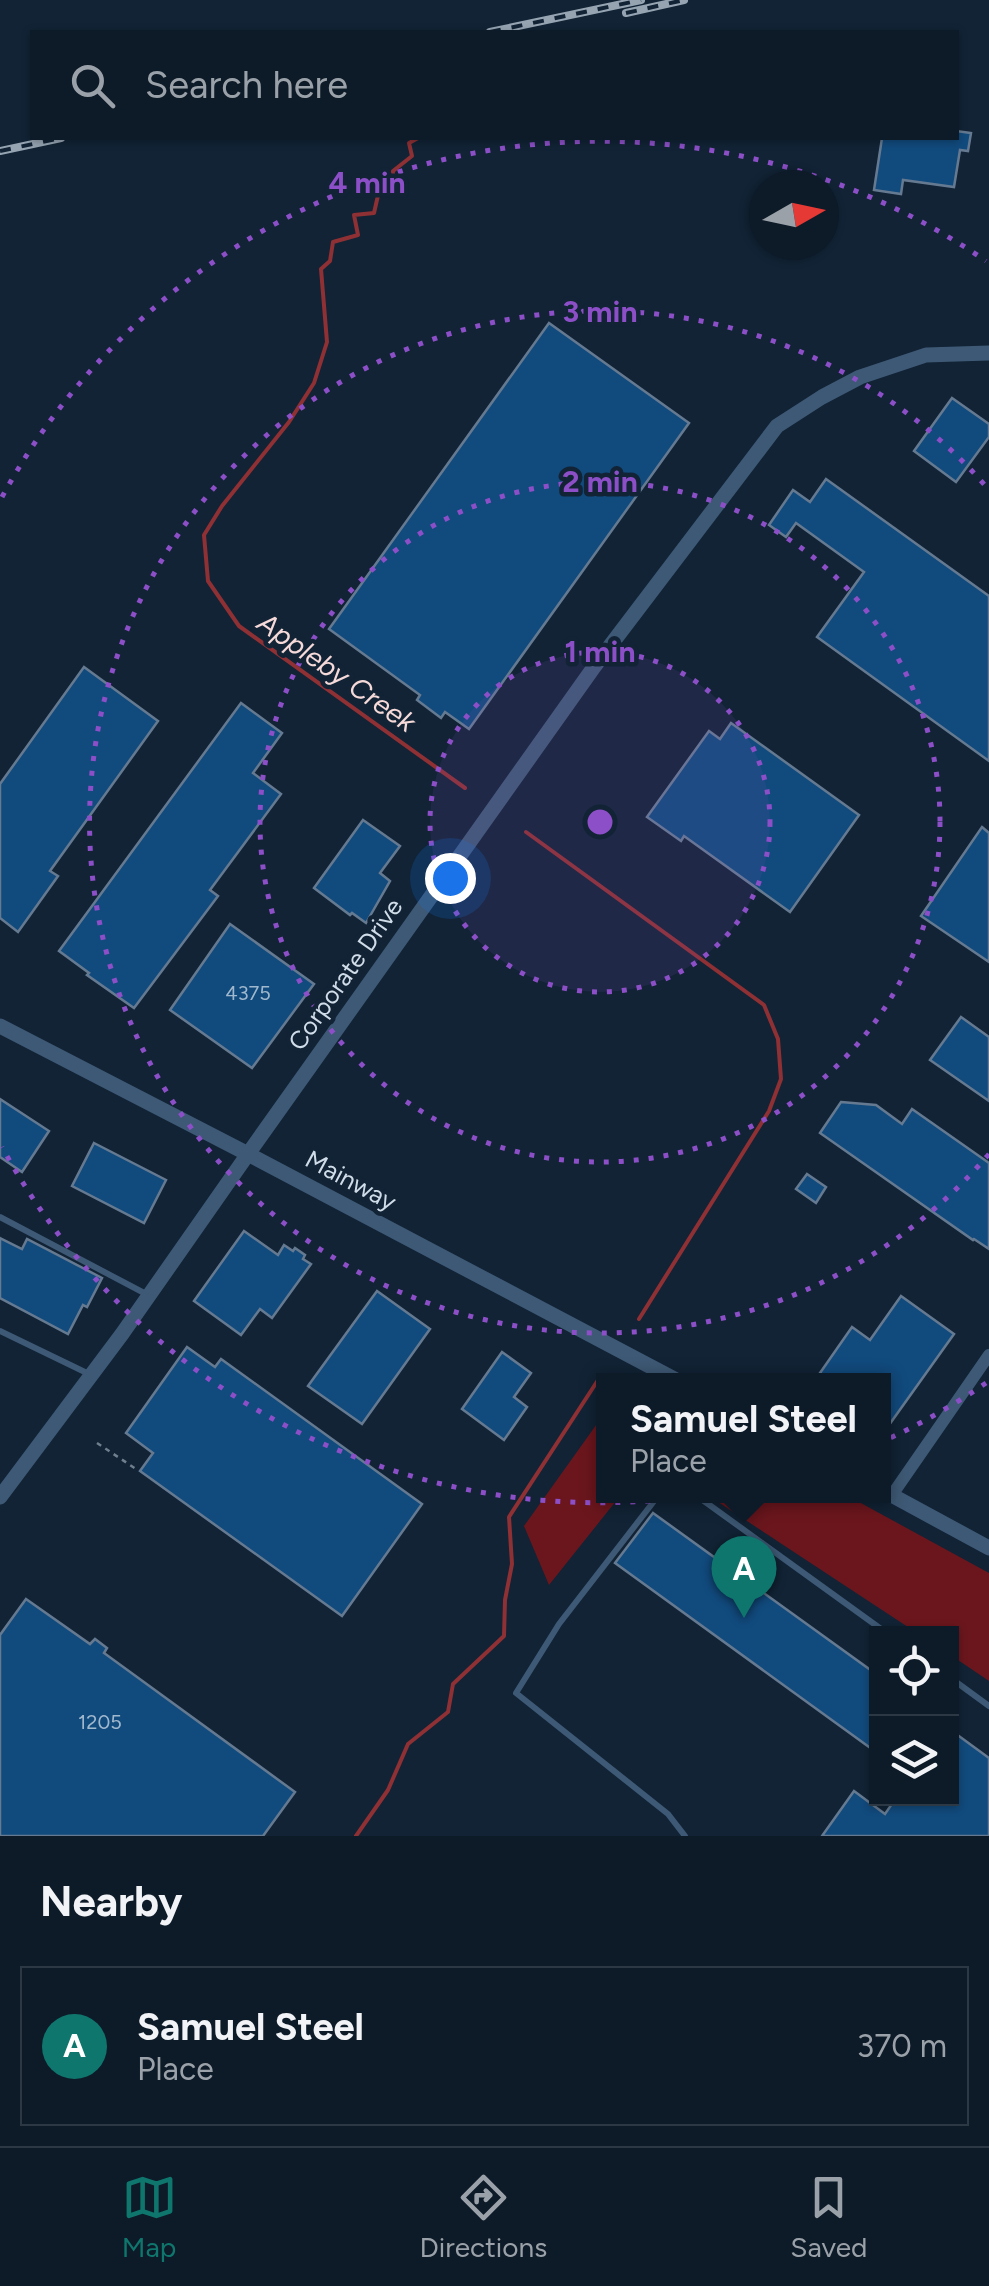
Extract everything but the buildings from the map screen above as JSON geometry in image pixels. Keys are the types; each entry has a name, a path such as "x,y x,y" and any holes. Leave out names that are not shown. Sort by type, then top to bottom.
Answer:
{"street":[{"name":"Corporate Drive","path":"0,1497 149,1296 594,667 777,426 860,377 926,355 989,353"},
{"name":"Mainway","path":"0,1026 663,1373"},
{"path":"891,1489 989,1355"},
{"path":"891,1495 989,1548"}],"lane":[{"path":"0,1217 149,1296"},
{"path":"0,1331 92,1375"},
{"path":"653,1503 558,1624 516,1692 668,1814 685,1836"},
{"path":"707,1503 877,1626"},
{"path":"959,1684 989,1706"}],"path":[{"path":"97,1444 136,1469"}],"shaded area":[{"path":"596,1425 596,1503 614,1503 549,1585 524,1526"},
{"path":"720,1503 861,1503 989,1573 989,1681 959,1661 959,1626 906,1626"}],"waterway":[{"name":"Appleby Creek","path":"414,140 409,143 412,156 393,171 392,189 379,191 374,213 354,215 358,235 333,242 330,261 321,269 327,342 314,383 204,535 208,581 239,626 465,788"},
{"name":"Appleby Creek","path":"526,832 764,1005 778,1039 781,1079 769,1111 639,1319"},
{"name":"Appleby Creek","path":"356,1836 388,1790 408,1744 448,1712 453,1684 504,1636 512,1564 509,1517 596,1383"}],"railway":[{"path":"499,30 641,0"},
{"path":"626,13 684,0"},
{"path":"0,151 52,140"}],"place":[{"name":"Samuel Steel","path":"744,1618"}]}
